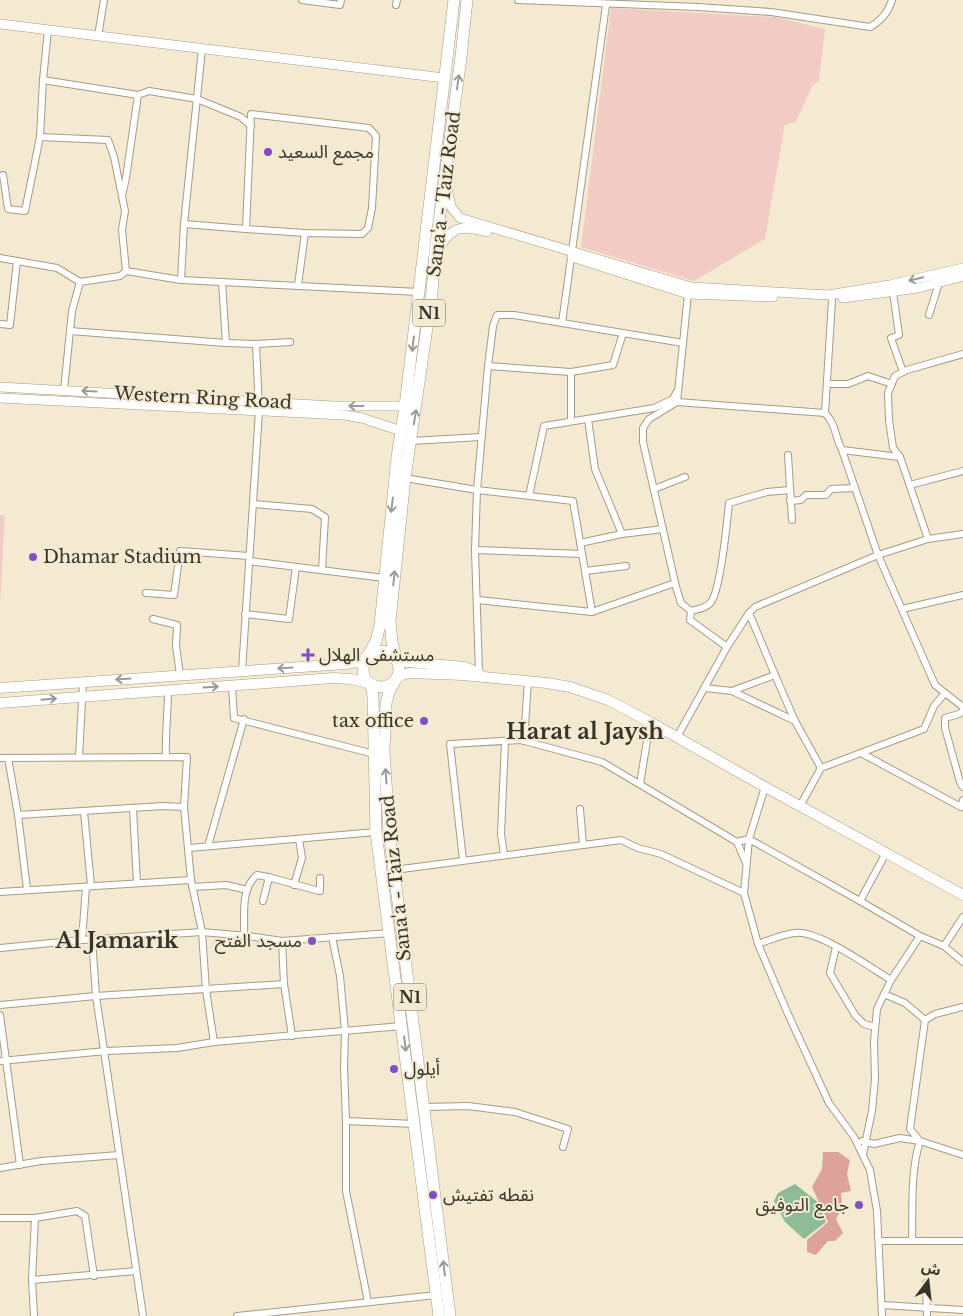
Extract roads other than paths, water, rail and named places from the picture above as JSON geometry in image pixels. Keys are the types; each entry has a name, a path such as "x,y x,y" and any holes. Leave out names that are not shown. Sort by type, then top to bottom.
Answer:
{"highway":[{"name":"Sana'a - Taiz Road","path":"384,626 405,478 402,431 454,0"},
{"name":"Sana'a - Taiz Road","path":"384,626 384,578 403,458 411,442 462,57 467,0"},
{"path":"384,626 392,642 399,669 396,679 392,684 380,687 369,683 362,673 362,667 384,626"},
{"path":"367,657 377,651 383,651 389,652 398,661"},
{"name":"Sana'a - Taiz Road","path":"396,679 386,703 384,750 389,831 408,1024 415,1124 439,1316"},
{"name":"Sana'a - Taiz Road","path":"369,683 373,697 376,832 390,933 423,1107 450,1316"}],"main road":[{"path":"0,24 444,78"},
{"path":"445,178 451,207 460,218 688,294 832,300 918,288 963,276"},
{"path":"435,251 448,233 461,228 472,228 691,287 828,294 890,285 963,268"},
{"name":"Western Ring Road","path":"0,387 333,406 405,406"},
{"path":"0,398 344,415 362,418 402,431"},
{"path":"0,688 345,664 358,662 367,657"},
{"path":"398,661 465,667 492,678"},
{"path":"396,679 409,673 528,680 570,687 590,693 608,700 650,722 963,895"},
{"path":"0,703 333,678 369,683"}],"street":[{"path":"98,36 104,0"},
{"path":"302,0 340,5 341,0"},
{"path":"518,0 606,5 698,4 771,12 870,27 880,21 892,0"},
{"path":"562,323 606,5"},
{"path":"3,175 8,209 25,212 40,138 48,30"},
{"path":"181,280 184,224 202,49"},
{"path":"43,80 138,95 149,91 196,99 241,117 251,126"},
{"path":"122,196 138,95"},
{"path":"184,224 246,229 362,234 368,228 372,208 376,136 369,128 251,114 246,229"},
{"path":"40,138 108,140 114,157 125,211 122,230 126,272"},
{"path":"298,285 305,232"},
{"path":"0,258 57,268 80,282 120,276 126,272 181,280 419,292"},
{"path":"0,324 10,325 17,261"},
{"path":"64,390 72,311 80,282"},
{"path":"222,282 226,343"},
{"path":"929,315 939,282"},
{"path":"893,292 898,335 891,338 903,372"},
{"path":"677,402 688,294"},
{"path":"825,413 832,300"},
{"path":"479,673 475,550 477,490 488,366 493,326 497,315 514,315 683,343"},
{"path":"70,331 226,343 290,342"},
{"path":"488,366 571,372 613,365 623,333"},
{"path":"242,671 259,411 256,344"},
{"path":"928,539 900,456 893,448 888,393 895,376 963,354"},
{"path":"570,421 571,372"},
{"path":"827,384 848,384 868,376 892,384"},
{"path":"529,496 544,426 654,408 673,399 678,390"},
{"path":"691,612 682,603 675,583 643,442 643,428 649,419 677,402 825,413 833,421 838,442 878,555 935,685 963,709 959,714 945,718 945,728 963,787"},
{"path":"588,419 595,469 622,534"},
{"path":"411,442 481,437"},
{"path":"842,450 900,456"},
{"path":"788,455 792,520"},
{"path":"910,486 963,472"},
{"path":"654,489 685,477"},
{"path":"405,478 477,490 573,501 592,612"},
{"path":"790,501 801,500 806,495 826,494 831,489 855,488"},
{"path":"691,612 705,607 711,602 714,595 718,582 730,503 767,492 790,490"},
{"path":"253,504 312,509 326,517 322,570"},
{"path":"580,543 622,534 663,529"},
{"path":"677,737 727,647 749,613 755,608 878,555 928,539 963,534"},
{"path":"475,550 582,554"},
{"path":"146,593 174,595 180,551 249,558 296,567 384,578"},
{"path":"585,571 626,566"},
{"path":"246,614 289,619 296,567"},
{"path":"478,600 592,612 675,583"},
{"path":"902,609 963,595"},
{"path":"691,612 690,620 727,647"},
{"path":"749,613 795,720 821,768"},
{"path":"153,619 176,625 176,646 180,675"},
{"path":"732,691 775,675"},
{"path":"524,741 528,680"},
{"path":"79,758 83,682"},
{"path":"232,686 234,718 244,719 374,754"},
{"path":"705,688 732,691 795,720"},
{"path":"166,757 165,730 168,713 168,690"},
{"path":"800,806 821,768 924,729 934,706 945,694"},
{"path":"208,846 244,719"},
{"path":"640,784 650,722"},
{"path":"504,855 502,834 505,741"},
{"path":"464,860 450,744 524,741 602,762 737,842 746,863"},
{"path":"861,753 962,805"},
{"path":"0,758 187,757 184,807 192,884 202,932 206,990 214,1042"},
{"path":"8,758 18,815 27,889"},
{"path":"765,787 750,840 744,893 758,944 829,1103 856,1139 870,1170 880,1241 882,1316"},
{"path":"18,815 184,807"},
{"path":"134,809 137,883"},
{"path":"580,809 583,845"},
{"path":"82,940 88,886 84,812"},
{"path":"189,848 376,832"},
{"path":"294,885 302,858 299,838"},
{"path":"394,870 621,840 638,848 661,854 744,893"},
{"path":"737,842 750,840 920,936 944,946 963,962"},
{"path":"860,901 886,853"},
{"path":"244,935 244,908 247,890 251,880 257,875 320,891 320,878"},
{"path":"263,901 269,877"},
{"path":"0,892 137,883 226,886 247,890"},
{"path":"944,946 963,918"},
{"path":"0,948 92,939 202,932 244,935 282,942 390,933"},
{"path":"758,944 796,932 810,935 836,947 891,980"},
{"path":"863,1155 872,1111 876,1070 874,1041 877,1009 891,980 920,936"},
{"path":"332,937 340,976 345,1031 346,1191 368,1302"},
{"path":"92,939 96,996 106,1051 119,1155 143,1316"},
{"path":"282,942 284,984 292,1036"},
{"path":"836,947 830,973 855,1015 864,1024 875,1028"},
{"path":"0,1005 96,996 284,984"},
{"path":"884,994 905,1003 926,1020"},
{"path":"920,1141 910,1129 926,1020 935,1014 963,1007"},
{"path":"0,1015 3,1060 20,1165"},
{"path":"3,1060 106,1051 177,1048 214,1042 408,1024"},
{"path":"423,1107 468,1106 515,1112 568,1129 563,1147"},
{"path":"346,1121 415,1124"},
{"path":"856,1139 874,1144 900,1138 920,1141 963,1155"},
{"path":"912,1242 914,1172 920,1141"},
{"path":"0,1168 40,1161 119,1155"},
{"path":"0,1218 35,1218 77,1211 86,1216 94,1276"},
{"path":"34,1316 32,1280 35,1218"},
{"path":"880,1241 963,1241"},
{"path":"32,1280 136,1271"},
{"path":"926,1283 926,1316"},
{"path":"237,1316 437,1295"},
{"path":"882,1305 963,1310"}],"place":[{"name":"مجمع السعيد","path":"268,152"},
{"name":"Dhamar Stadium","path":"33,557"},
{"name":"مستشفى الهلال","path":"308,655"},
{"name":"tax office","path":"424,721"},
{"name":"مسجد الفتح","path":"312,941"},
{"name":"أيلول","path":"394,1069"},
{"name":"نقطه تفتيش","path":"433,1195"},
{"name":"جامع التوفيق","path":"859,1205"}],"district":[{"name":"Harat al Jaysh","path":"585,731"},
{"name":"Al Jamarik","path":"117,940"}]}
